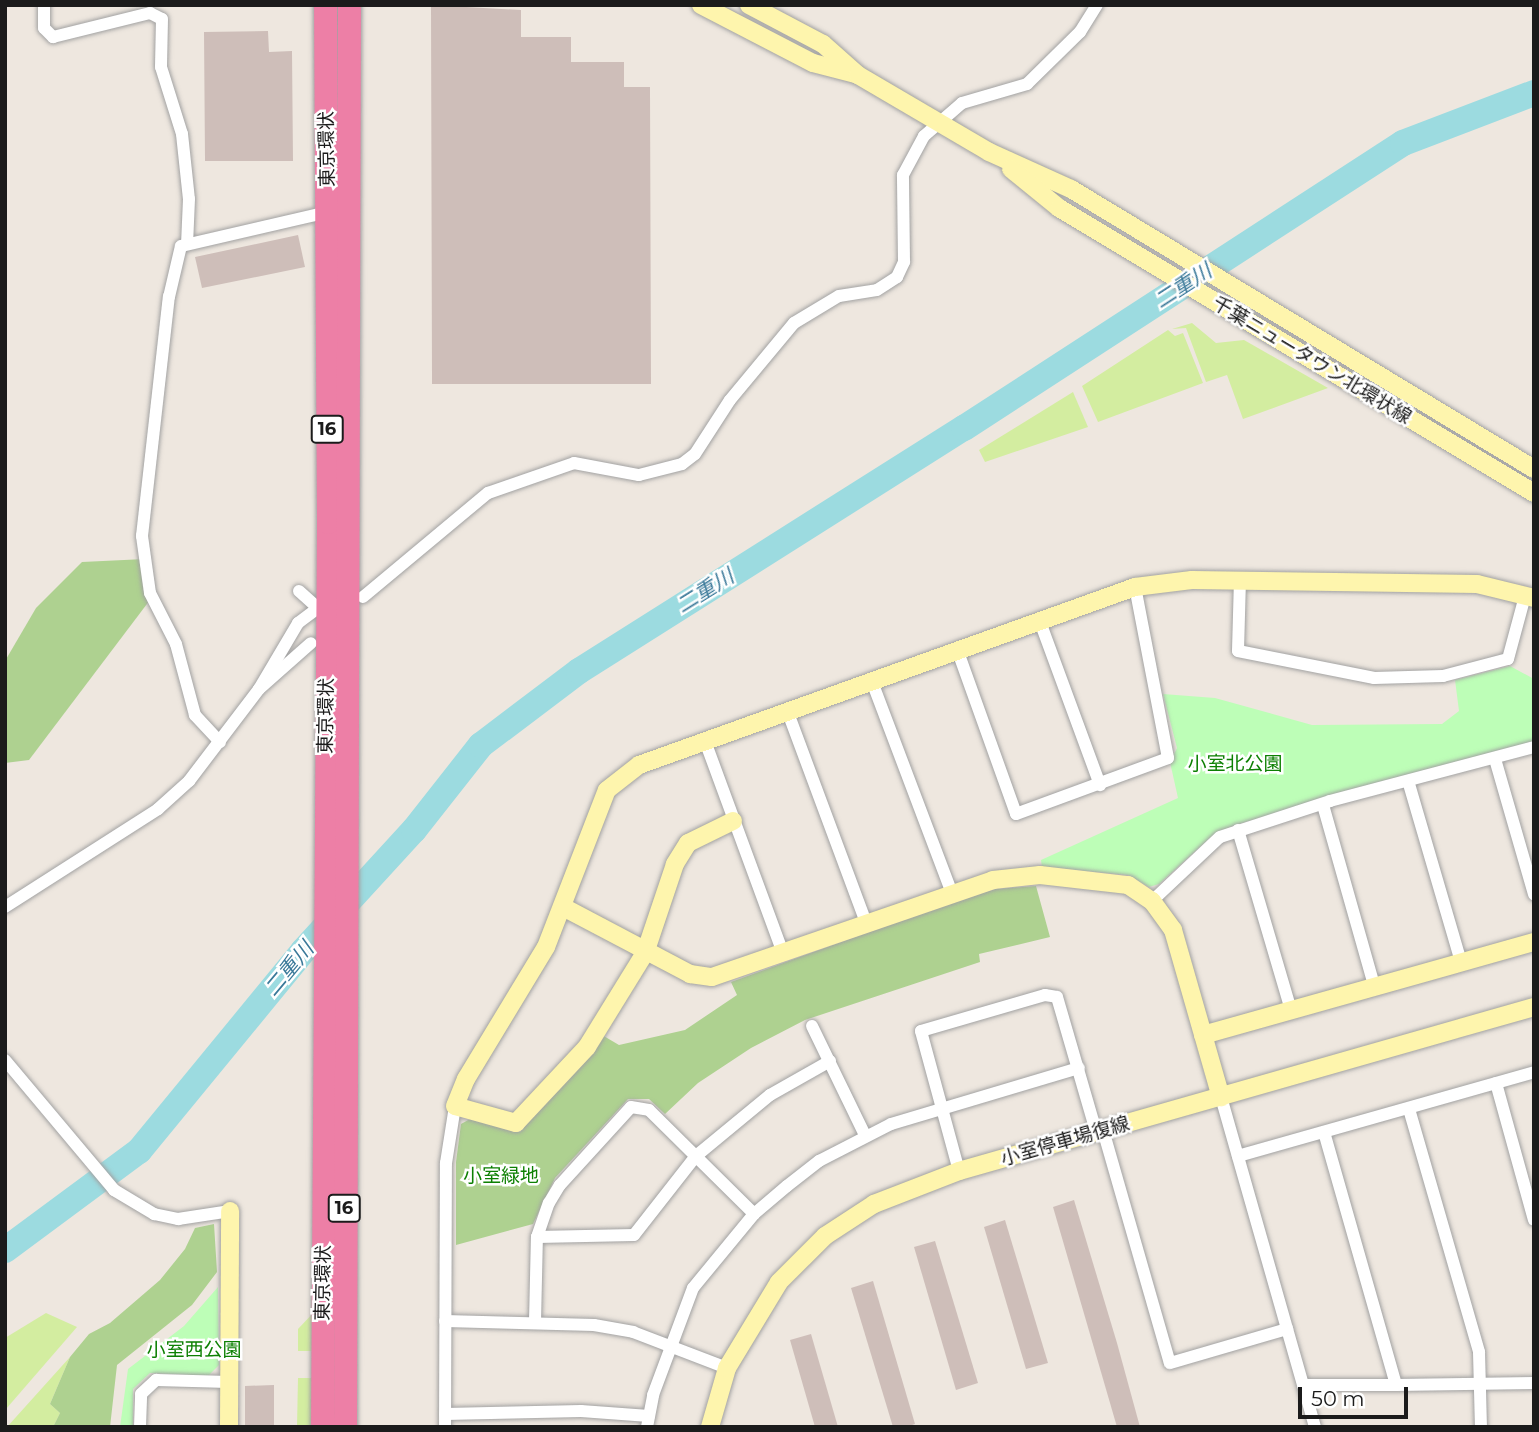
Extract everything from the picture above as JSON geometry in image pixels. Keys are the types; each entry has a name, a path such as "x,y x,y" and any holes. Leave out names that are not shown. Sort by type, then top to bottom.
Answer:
{"highway":[{"name":"東京環状","path":"322,1427 326,852 323,608 328,212 325,5"},
{"name":"東京環状","path":"345,1427 344,836 349,5"}],"street":[{"path":"44,5 44,28 53,37 150,13 162,19 161,67 184,147 189,199 187,244"},
{"name":"千葉ニュータウン北環状線","path":"701,5 813,63 858,75"},
{"name":"千葉ニュータウン北環状線","path":"749,5 823,44 858,75 989,152 1059,208 1534,494"},
{"path":"363,597 488,493 574,463 639,475 682,464 695,454 730,400 794,323 839,296 877,290 897,277 904,262 902,175 916,146 939,121 971,99 1027,84 1080,32 1097,5"},
{"name":"千葉ニュータウン北環状線","path":"989,152 1071,189 1533,468"},
{"path":"220,743 195,715 177,644 150,593 142,536 169,297 181,246 328,212"},
{"path":"1080,1068 942,1107 865,1135 819,1161 754,1214 693,1289 670,1346 648,1421 581,1411 445,1420 446,1163 455,1106 466,1079 546,947 607,790 628,770 871,679 1135,587 1240,579 1477,584 1529,597 1508,659 1443,676 1374,678 1238,651 1240,579"},
{"path":"957,649 1016,814 1100,785 1168,758 1170,751 1135,587"},
{"path":"5,907 158,809 189,781 259,689 298,623 323,608 299,591"},
{"path":"1039,619 1100,785"},
{"path":"259,689 311,643"},
{"path":"871,679 951,891"},
{"path":"787,710 866,922"},
{"path":"705,741 783,953"},
{"path":"1152,901 1202,850 1238,830 1402,781 1409,783 1534,747"},
{"path":"1495,759 1534,894"},
{"path":"1409,783 1461,961"},
{"path":"1323,805 1374,985"},
{"path":"455,1106 516,1123 587,1047 645,953 675,864 688,843 733,821"},
{"path":"1238,830 1291,1010"},
{"path":"563,907 645,953 690,974 712,977 951,891 993,880 1040,875 1118,882 1152,901 1173,930 1315,1427"},
{"path":"1203,1035 1534,942"},
{"path":"959,1171 921,1031 1045,995 1062,1003 1170,1363 1287,1329"},
{"name":"小室停車場復線","path":"710,1427 727,1368 779,1282 825,1236 896,1193 959,1171 1099,1130 1534,1007"},
{"path":"813,1026 865,1135"},
{"path":"5,1060 114,1190 154,1214 178,1219 230,1211 229,1427"},
{"path":"537,1237 634,1235 696,1156 770,1096 830,1061"},
{"path":"1238,1156 1534,1072"},
{"path":"1496,1083 1534,1220"},
{"path":"535,1322 537,1237 560,1185 631,1107 649,1110 754,1214"},
{"path":"1409,1109 1479,1352 1481,1427"},
{"path":"1324,1132 1396,1385"},
{"path":"445,1321 535,1322 633,1332 727,1368"},
{"path":"141,1427 141,1394 156,1380 229,1382"},
{"path":"1303,1385 1534,1383"}],"green space":[{"path":"1192,323 1216,343 1244,340 1328,388 1243,419 1227,375 1206,382 1186,328 1172,329"},
{"path":"1168,330 1175,336 1183,333 1203,383 1098,422 1082,386"},
{"path":"1073,392 1088,427 985,462 979,450"},
{"path":"145,559 156,592 29,760 5,763 5,661 36,608 82,562"},
{"name":"小室北公園","path":"1510,666 1534,679 1534,742 1235,825 1211,837 1159,884 1149,887 1128,875 1042,867 1041,860 1178,798 1170,762 1177,748 1163,694 1215,698 1312,725 1442,724 1459,711 1455,680"},
{"name":"小室緑地","path":"1036,886 1050,937 979,954 980,962 805,1020 751,1048 698,1083 665,1114 649,1099 628,1099 555,1178 533,1224 456,1245 456,1162 461,1124 470,1119 520,1132 602,1035 619,1045 685,1030 737,995 731,982 954,901 996,889"},
{"path":"214,1224 217,1272 192,1305 117,1365 110,1427 53,1427 60,1413 50,1404 70,1357 89,1334 110,1323 160,1280 185,1249 195,1228"},
{"name":"小室西公園","path":"218,1287 219,1365 208,1376 150,1373 133,1389 133,1427 120,1427 128,1369 184,1326"},
{"path":"316,1310 317,1351 298,1351 298,1329"},
{"path":"46,1313 77,1327 6,1409 5,1338"},
{"path":"70,1357 50,1404 60,1413 53,1427 7,1427"},
{"path":"298,1378 316,1378 316,1427 297,1427"}],"building":[{"path":"431,5 521,10 521,37 571,37 571,62 624,62 624,87 650,87 651,384 432,384"},
{"path":"268,31 269,52 292,51 293,161 205,161 204,32"},
{"path":"298,235 305,267 202,288 195,257"},
{"path":"1074,1200 1140,1427 1117,1427 1053,1207"},
{"path":"1005,1220 1048,1363 1026,1369 984,1227"},
{"path":"935,1241 978,1383 956,1390 914,1247"},
{"path":"873,1281 915,1424 906,1427 893,1427 851,1288"},
{"path":"811,1334 838,1427 815,1427 790,1340"},
{"path":"274,1385 274,1427 245,1427 245,1386"}],"waterway":[{"name":"二重川","path":"5,1250 139,1151 303,951 414,830 481,745 579,671 964,428 1403,143 1534,93"}]}
